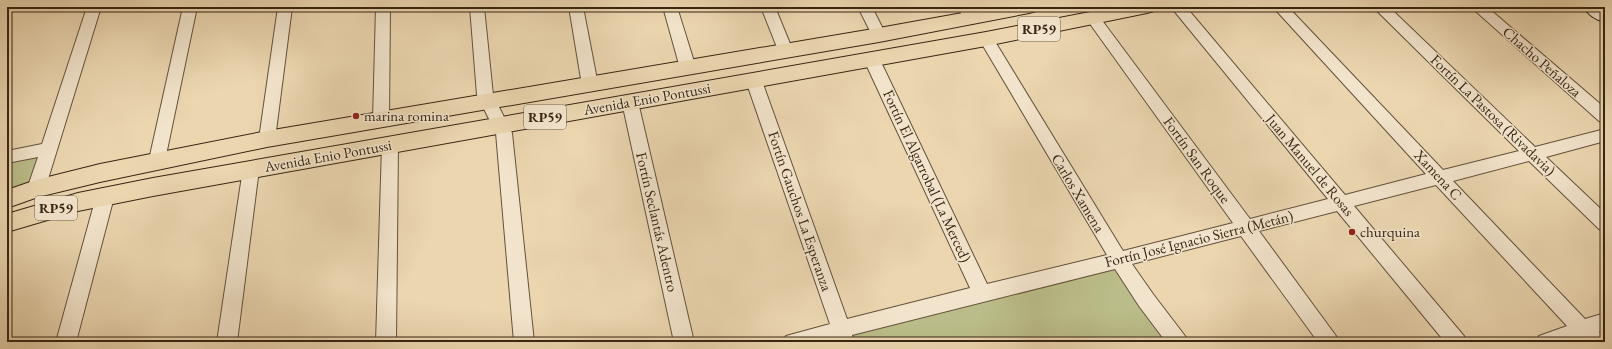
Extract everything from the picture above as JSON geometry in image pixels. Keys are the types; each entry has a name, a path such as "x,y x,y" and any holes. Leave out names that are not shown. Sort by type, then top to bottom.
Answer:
{"main road":[{"name":"Avenida Enio Pontussi","path":"7,199 36,190 157,160 267,139 879,36 967,13 1029,7"},
{"name":"Avenida Enio Pontussi","path":"7,223 58,207 251,169 872,60 1146,7"}],"street":[{"path":"36,190 94,7"},
{"path":"157,160 190,7"},
{"path":"267,139 285,7"},
{"path":"381,120 383,7"},
{"path":"477,7 485,95 487,103 502,125 504,133 524,342"},
{"path":"576,7 590,84"},
{"path":"670,7 688,68"},
{"path":"768,7 785,51"},
{"path":"865,7 879,36"},
{"name":"Juan Manuel de Rosas","path":"1178,7 1456,342"},
{"name":"Xamena C","path":"1280,7 1589,336"},
{"name":"Fortín La Pastosa (Rivadavia)","path":"1380,7 1605,224"},
{"name":"Chacho Peñaloza","path":"1478,7 1605,117"},
{"path":"1593,7 1605,16"},
{"name":"Fortín San Roque","path":"1093,18 1329,342"},
{"name":"Carlos Xamena","path":"986,39 1119,260 1146,300 1178,342"},
{"name":"Fortín El Algarrobal (La Merced)","path":"872,60 982,292"},
{"name":"Fortín Gauchos La Esperanza","path":"754,81 842,336"},
{"name":"Fortín Seclantás Adentro","path":"630,102 684,342"},
{"name":"Fortín José Ignacio Sierra (Metán)","path":"792,342 842,336 982,292 1119,260 1605,135"},
{"path":"386,342 390,145"},
{"path":"7,157 49,149"},
{"path":"227,342 251,169"},
{"path":"66,342 105,197"},
{"path":"1546,342 1589,336 1605,321"}],"green space":[{"path":"45,152 32,188 7,197 7,159"},
{"path":"1118,263 1177,342 802,342"}],"place":[{"name":"marina romina","path":"356,116"},
{"name":"churquina","path":"1352,232"}]}
